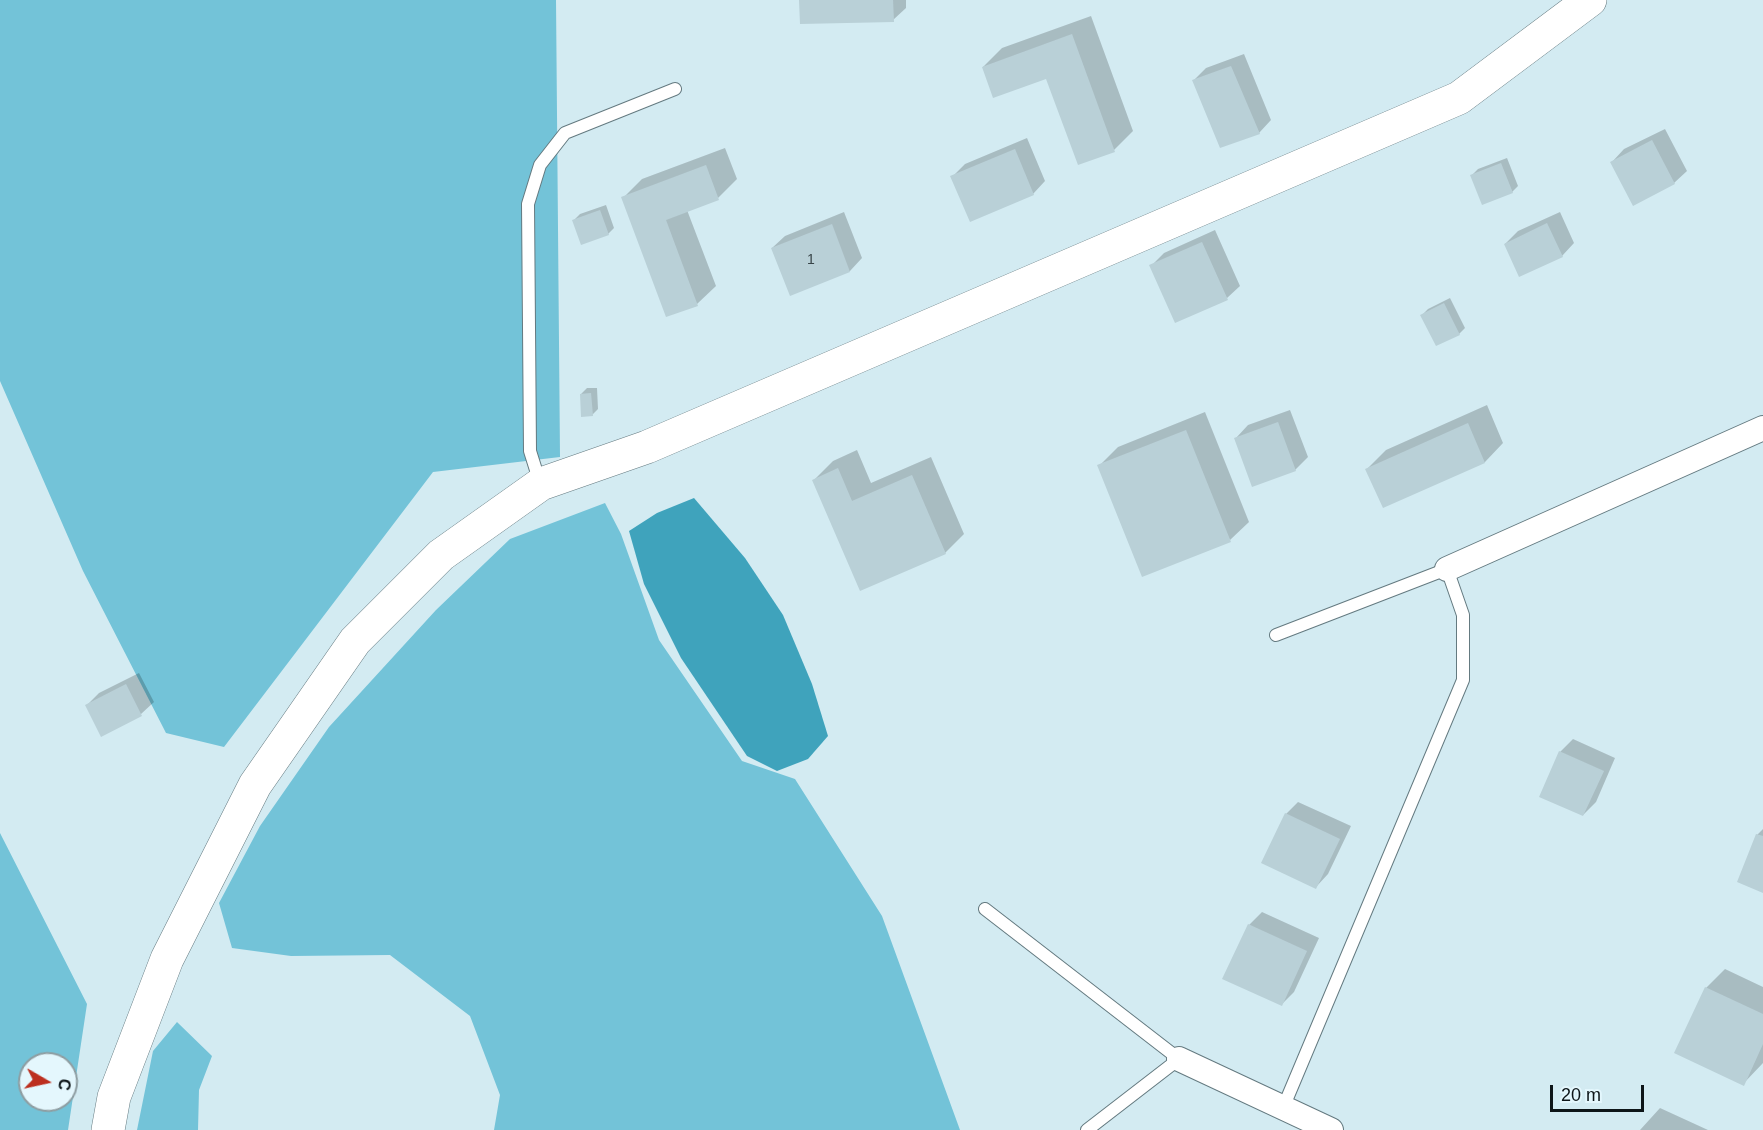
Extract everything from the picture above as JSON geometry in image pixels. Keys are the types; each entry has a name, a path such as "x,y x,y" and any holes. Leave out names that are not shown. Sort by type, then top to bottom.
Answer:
{"street":[{"path":"108,1130 114,1097 167,959 255,786 355,641 441,555 540,484 647,447 1459,98 1590,0"},
{"path":"1447,569 1763,428"},
{"path":"1179,1059 1331,1130"}],"lane":[{"path":"540,484 530,451 528,204 540,165 565,133 675,89"},
{"path":"1276,635 1447,569 1463,615 1463,680 1283,1108"},
{"path":"985,909 1179,1059 1088,1130"}],"shaded area":[{"path":"0,0 556,0 560,457 433,472 224,747 166,733 83,571 0,381"},
{"path":"694,498 745,558 783,615 812,684 828,736 808,759 777,771 747,756 681,658 644,584 629,531 657,513"},
{"path":"605,503 621,534 659,640 742,761 795,779 882,916 960,1130 494,1130 500,1095 470,1016 390,955 291,956 232,948 219,903 260,826 329,727 436,610 510,539"},
{"path":"0,833 87,1004 78,1064 78,1052 18,1052 18,1112 71,1112 68,1130 0,1130"},
{"path":"177,1022 212,1056 199,1090 198,1130 137,1130 153,1051"}],"building":[{"path":"799,0 893,0 894,22 800,24"},
{"path":"1072,34 1115,152 1078,165 1046,79 993,98 982,67"},
{"path":"1231,66 1260,134 1220,148 1192,80"},
{"path":"1652,140 1675,184 1633,206 1610,162"},
{"path":"1015,149 1034,195 970,222 950,176"},
{"path":"1501,163 1513,193 1482,205 1470,175"},
{"path":"706,165 719,200 666,220 698,306 666,317 621,197"},
{"path":"600,210 609,235 581,245 572,220"},
{"path":"1547,223 1563,257 1519,277 1504,244"},
{"path":"832,224 850,272 790,296 771,248"},
{"path":"1202,242 1228,300 1175,323 1149,265"},
{"path":"1444,303 1460,335 1436,346 1420,315"},
{"path":"591,393 593,416 581,417 580,394"},
{"path":"1278,422 1296,471 1252,487 1234,438"},
{"path":"1468,423 1485,463 1383,508 1365,469"},
{"path":"1186,430 1231,542 1142,577 1097,465"},
{"path":"838,468 852,501 912,475 946,554 860,591 812,480"},
{"path":"126,684 142,716 101,737 85,705"},
{"path":"1559,751 1604,771 1583,816 1539,797"},
{"path":"1285,813 1340,839 1316,889 1261,863"},
{"path":"1756,834 1763,836 1763,893 1737,882"},
{"path":"1248,924 1307,951 1282,1006 1222,979"},
{"path":"1705,987 1763,1014 1763,1044 1744,1086 1674,1053"}]}
